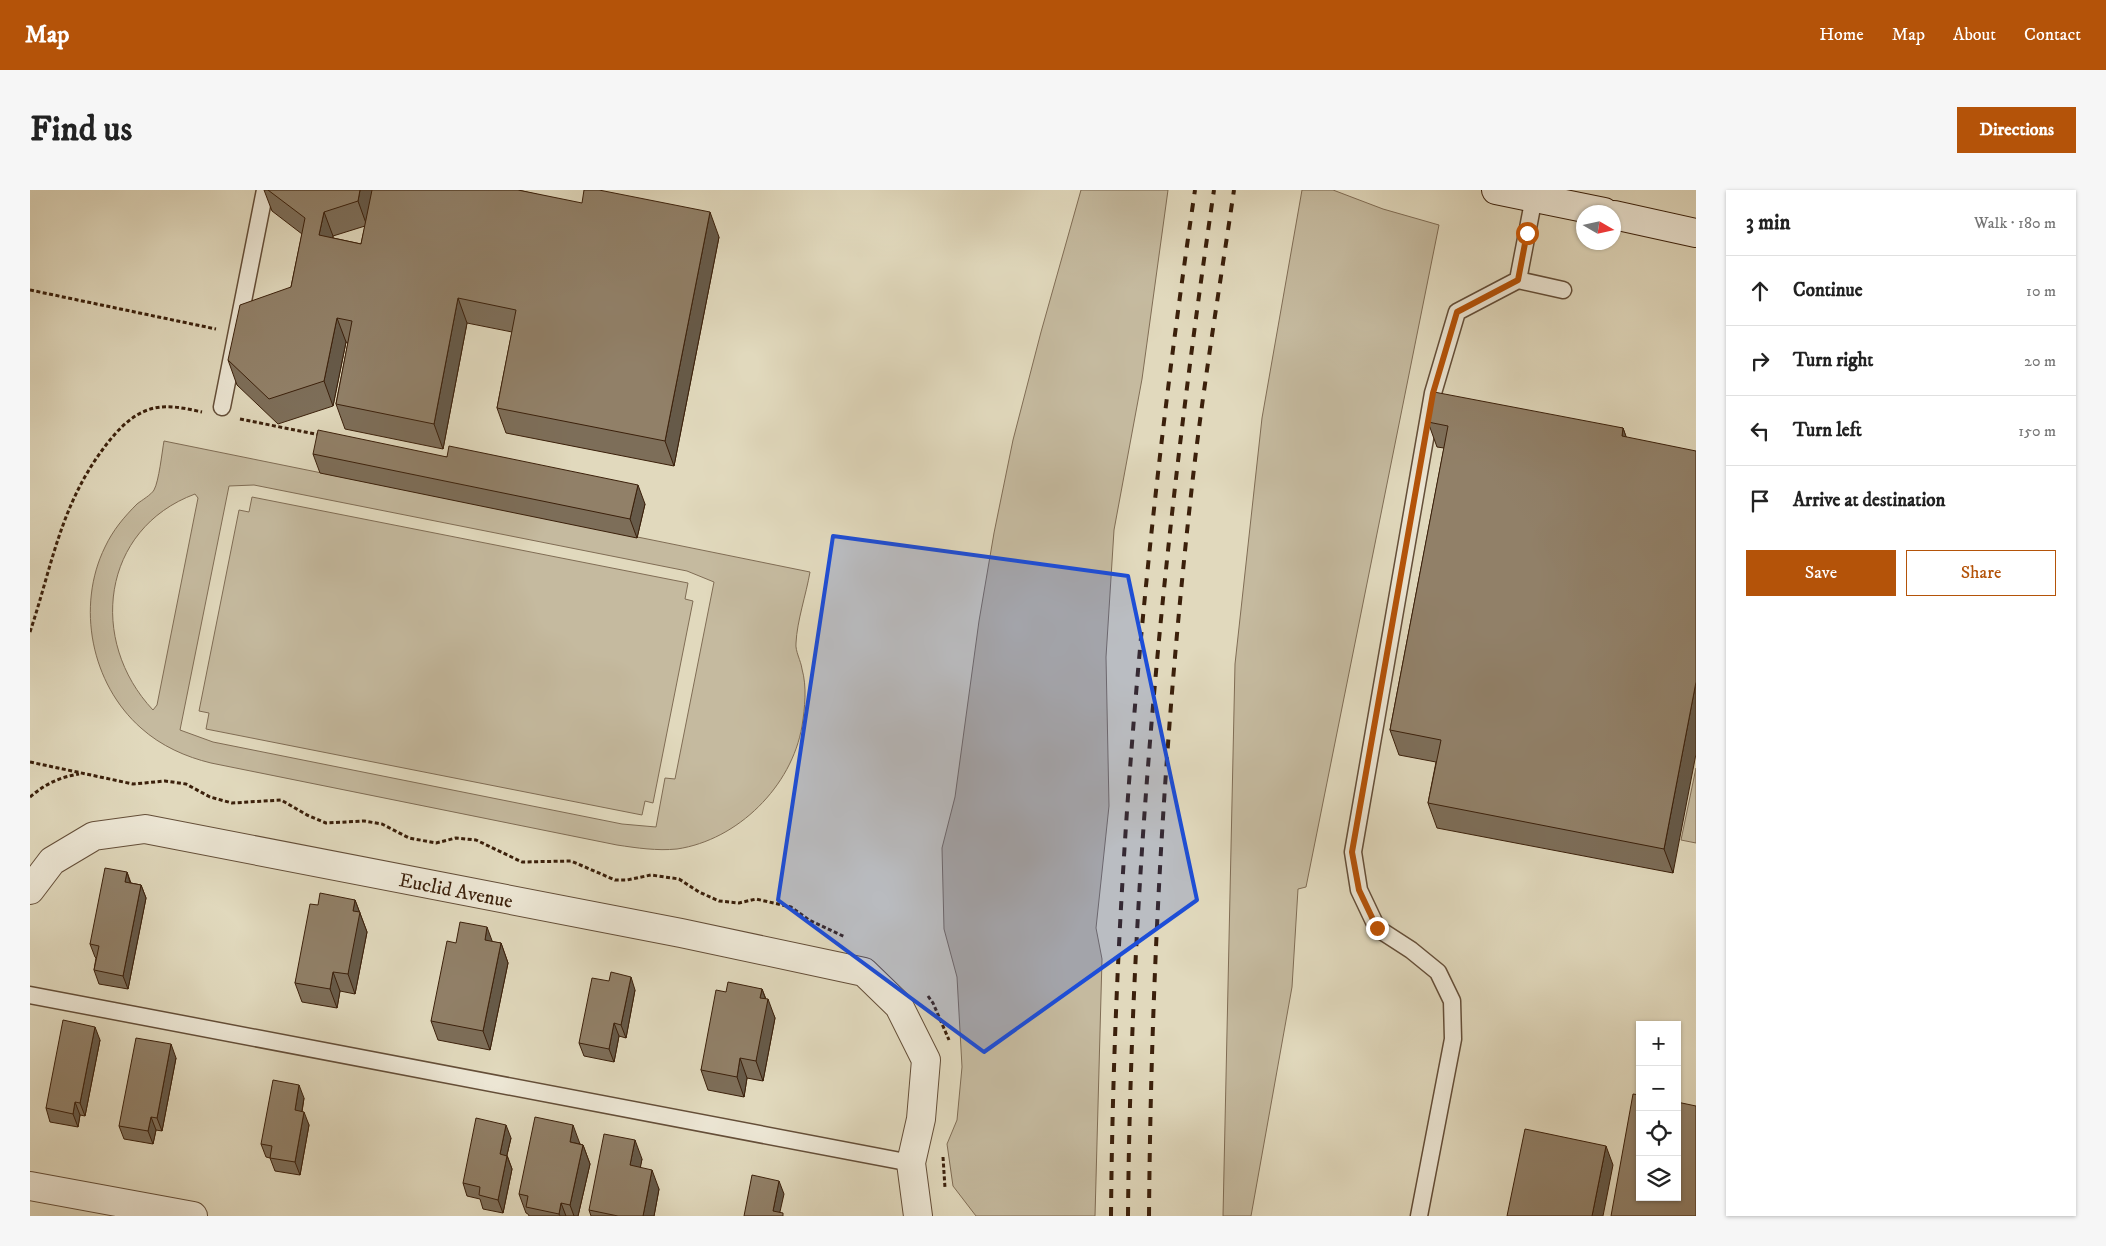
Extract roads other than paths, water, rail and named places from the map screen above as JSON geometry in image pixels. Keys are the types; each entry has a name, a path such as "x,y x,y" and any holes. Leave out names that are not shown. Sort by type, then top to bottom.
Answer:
{"street":[{"path":"1496,190 1576,206"},
{"path":"1621,216 1696,233"},
{"name":"Euclid Avenue","path":"30,890 52,860 94,836 145,830 681,933 864,972 899,1006 926,1060 921,1119 910,1163"},
{"path":"910,1163 918,1216"},
{"path":"30,1186 192,1216"}],"lane":[{"path":"214,410 236,333 265,190"},
{"path":"1518,280 1534,197"},
{"path":"1419,1216 1453,1039 1452,1000 1438,972 1411,950 1377,928 1359,890 1352,852 1433,393 1457,312 1518,280 1563,290"},
{"path":"30,995 910,1163"}],"railway":[{"path":"1111,1216 1118,958 1135,702 1161,445 1195,190"},
{"path":"1128,1216 1136,958 1153,702 1180,445 1214,190"},
{"path":"1149,1216 1156,938 1167,754 1183,569 1197,441 1234,190"}]}
